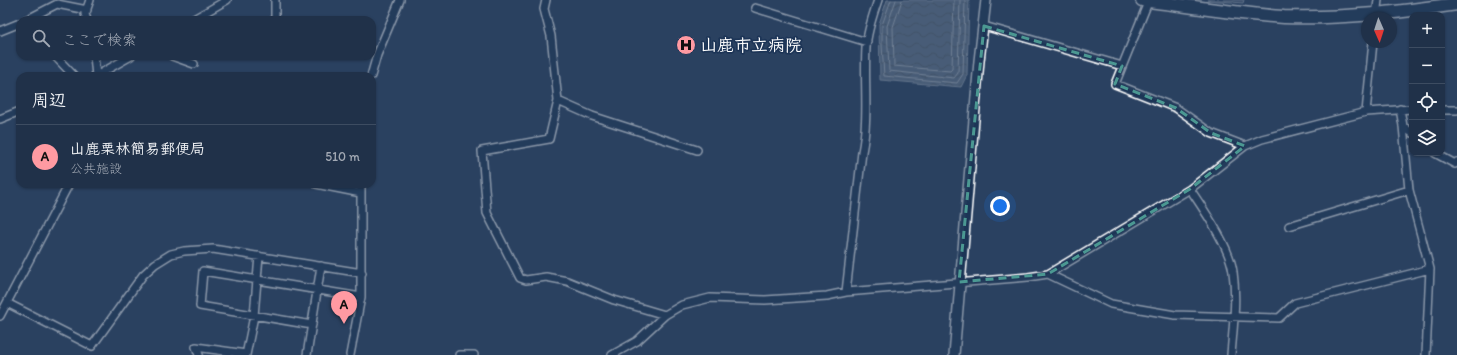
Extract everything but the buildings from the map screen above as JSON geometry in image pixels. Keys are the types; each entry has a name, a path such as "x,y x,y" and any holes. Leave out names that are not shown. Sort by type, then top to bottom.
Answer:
{"highway":[{"path":"1147,0 1218,11 1285,17 1361,17"},
{"path":"1397,14 1457,4"}],"street":[{"path":"86,16 90,0"},
{"path":"199,16 227,0"},
{"path":"275,0 275,16"},
{"path":"376,58 400,0"},
{"path":"546,0 544,9 551,36 558,101 549,139 482,151 487,213 520,278 526,280 546,277 567,281 614,300 665,315"},
{"path":"846,292 862,152 866,135 867,42 878,0"},
{"path":"954,355 959,282 986,0"},
{"path":"1147,0 1115,84 1176,108 1211,133 1245,146"},
{"path":"1377,12 1378,0"},
{"path":"34,16 57,4 87,10"},
{"path":"755,8 867,42"},
{"path":"0,31 16,25"},
{"path":"984,26 1122,66"},
{"path":"1366,112 1372,48"},
{"path":"60,60 70,72"},
{"path":"94,60 96,72"},
{"path":"103,72 123,60"},
{"path":"183,60 194,64"},
{"path":"372,72 376,60"},
{"path":"558,101 592,116 697,150"},
{"path":"1400,109 1409,190 1430,269 1426,355"},
{"path":"612,355 637,341 665,315 682,305 710,298 765,300 827,296 846,292 1028,277 1048,274 1190,189 1245,146 1262,139 1366,112 1409,109"},
{"path":"1445,110 1457,110"},
{"path":"0,119 16,113"},
{"path":"1403,126 1409,131"},
{"path":"1440,156 1455,164 1457,162"},
{"path":"0,316 67,188"},
{"path":"336,188 361,193"},
{"path":"350,355 361,297 361,188"},
{"path":"1190,189 1221,238 1233,271 1234,316 1231,355"},
{"path":"1289,226 1409,190"},
{"path":"7,303 92,346 143,275 155,264 171,254 184,251 213,249 362,273"},
{"path":"199,355 196,347 246,355 254,316 259,256"},
{"path":"307,355 321,266"},
{"path":"1048,274 1111,304 1175,315 1279,318 1295,303 1430,269"},
{"path":"312,325 200,306 203,271 361,297"},
{"path":"459,355 474,355"}],"highlighted area":[{"path":"984,26 1122,66 1115,84 1176,108 1211,133 1245,146 1190,189 1048,274 959,282"}],"green space":[{"path":"1207,0 1244,0 1243,3"}],"water":[{"path":"887,0 969,0 967,75 961,87 880,80 879,24"}],"place":[{"name":"山鹿市立病院","path":"686,45"},
{"name":"山鹿栗林簡易郵便局","path":"344,324"}]}
